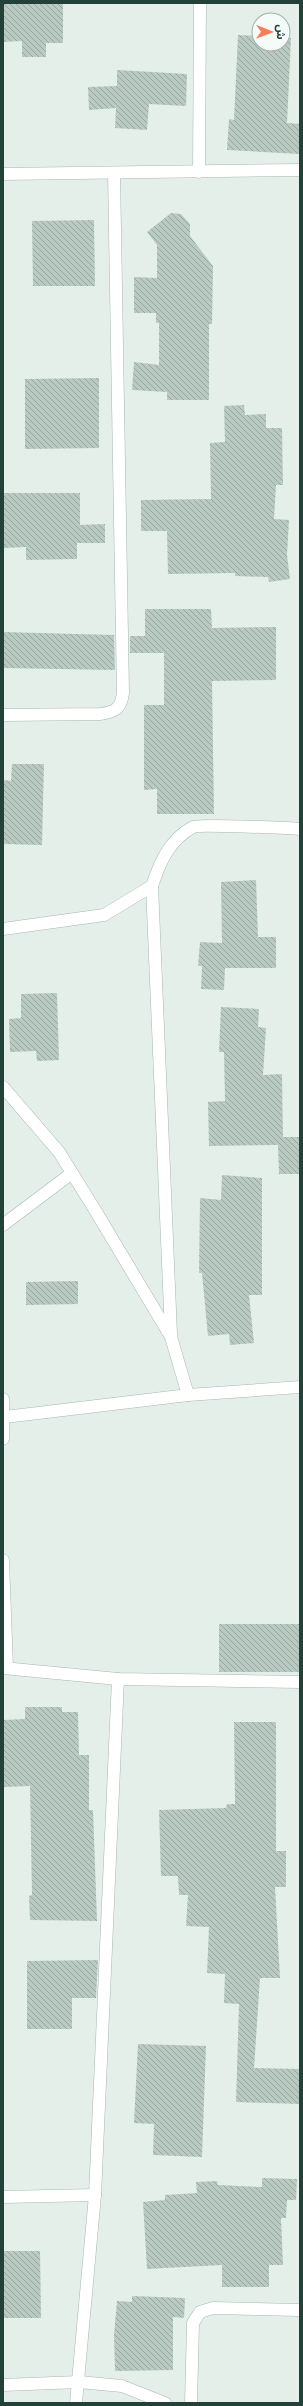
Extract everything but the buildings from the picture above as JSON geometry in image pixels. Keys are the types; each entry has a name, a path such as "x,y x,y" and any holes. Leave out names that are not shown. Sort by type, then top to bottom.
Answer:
{"street":[{"path":"199,172 200,3"},
{"path":"3,174 300,170"},
{"path":"3,715 100,714 114,712 122,704 124,693 114,173"},
{"path":"188,1396 171,1337 152,886 161,861 174,841 194,826 300,828"},
{"path":"3,929 104,916 152,886"},
{"path":"3,1087 16,1099 59,1152 171,1337"},
{"path":"3,1226 72,1173"},
{"path":"4,1417 188,1396 300,1387"},
{"path":"3,1399 3,1439"},
{"path":"3,1560 5,1668 118,1679 300,1682"},
{"path":"76,2403 95,2195 118,1679"},
{"path":"3,2197 95,2195"},
{"path":"191,2403 193,2323 200,2312 213,2308 300,2310"},
{"path":"3,2385 79,2382 122,2386 165,2403"}]}
